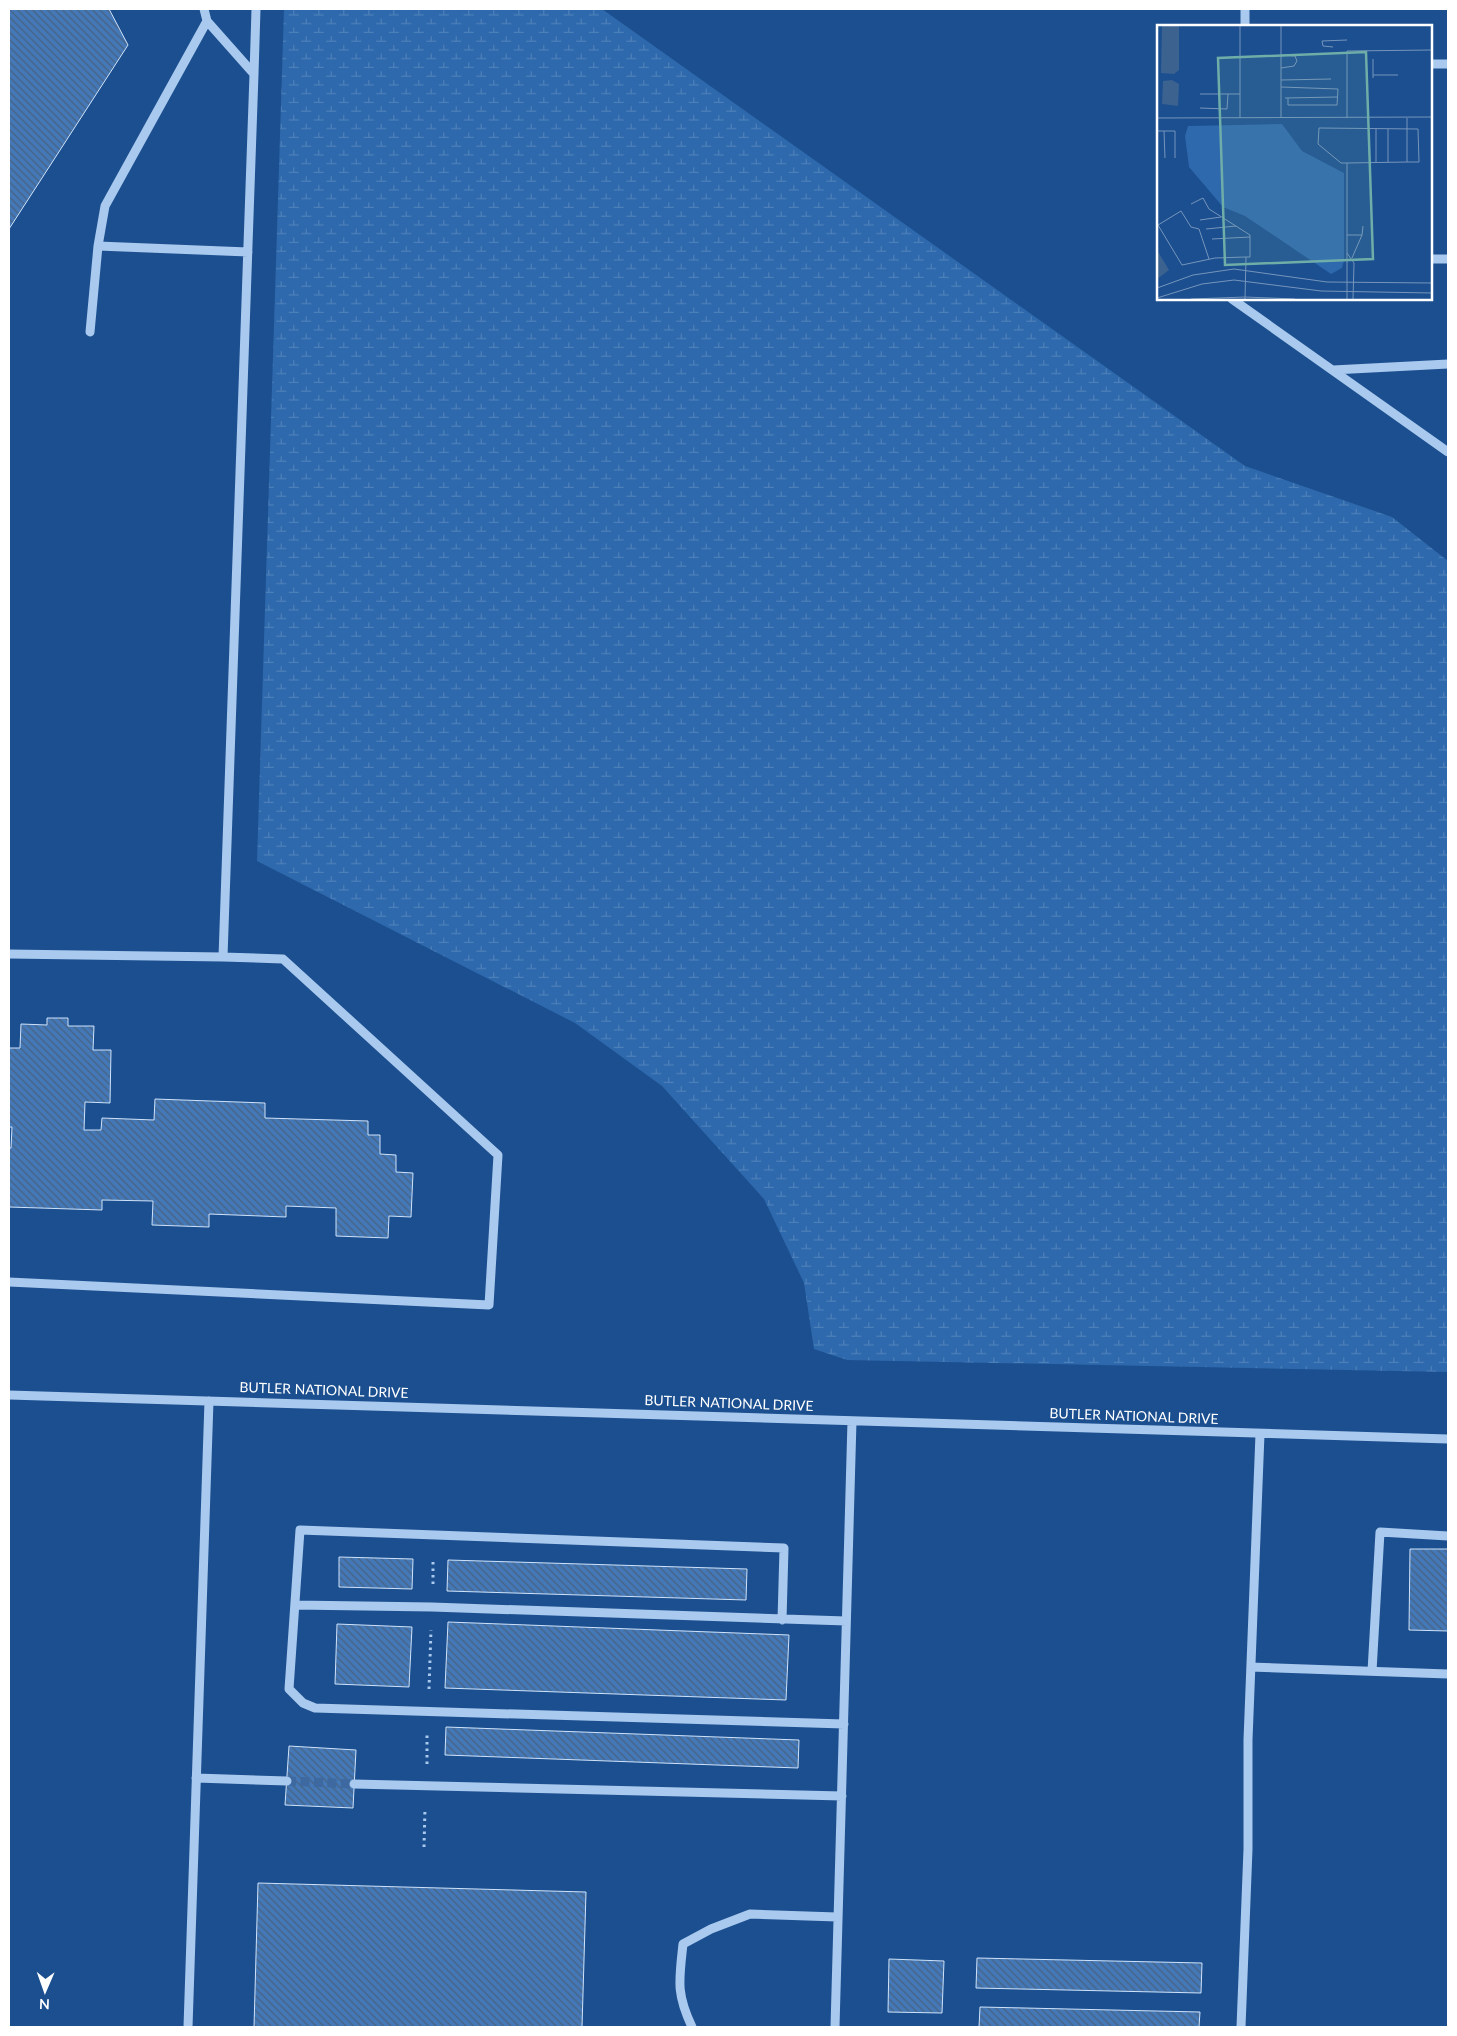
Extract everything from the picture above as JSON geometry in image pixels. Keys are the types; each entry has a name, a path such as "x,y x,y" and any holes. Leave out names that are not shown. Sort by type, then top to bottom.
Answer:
{"street":[{"path":"204,9 207,21 254,74"},
{"path":"223,956 256,9"},
{"path":"1245,9 1245,25"},
{"path":"90,332 98,246 105,206 207,21"},
{"path":"1432,64 1448,64"},
{"path":"98,246 248,252"},
{"path":"1432,259 1448,259"},
{"path":"1233,300 1448,452"},
{"path":"1333,370 1448,364"},
{"path":"9,954 223,956 283,959 498,1155 489,1305 9,1282"},
{"name":"BUTLER NATIONAL DRIVE","path":"9,1394 1448,1439"},
{"path":"188,2027 209,1400"},
{"path":"835,2027 836,1917 842,1796 852,1421"},
{"path":"1241,2027 1251,1667 1260,1434"},
{"path":"782,1620 784,1548 428,1533 300,1530 290,1689 303,1703 315,1708 844,1724"},
{"path":"1372,1671 1380,1532 1448,1536"},
{"path":"295,1604 846,1621"},
{"path":"1251,1667 1448,1674"},
{"path":"196,1778 287,1781"},
{"path":"354,1784 842,1796"},
{"path":"692,2027 681,2004 679,1978 683,1944 712,1929 750,1914 836,1917"}],"green space":[{"path":"284,9 602,9 1245,466 1392,517 1448,561 1448,1372 847,1360 814,1349 804,1283 764,1199 662,1086 575,1023 257,861"}],"building":[{"path":"9,9 109,9 128,45 9,229"},
{"path":"47,1018 68,1018 68,1026 94,1026 93,1050 111,1050 110,1103 85,1102 84,1130 101,1130 102,1118 154,1120 155,1099 265,1103 265,1118 368,1121 368,1135 380,1135 380,1154 396,1155 396,1172 413,1173 411,1217 389,1216 388,1238 336,1236 336,1208 286,1206 286,1217 209,1214 209,1227 152,1225 153,1201 102,1200 102,1210 9,1207 9,1148 11,1148 12,1127 9,1127 9,1048 20,1048 21,1024 47,1025"},
{"path":"1410,1549 1448,1549 1448,1631 1409,1630"},
{"path":"339,1557 413,1559 412,1589 339,1587"},
{"path":"448,1560 747,1569 746,1600 447,1591"},
{"path":"448,1622 789,1635 786,1700 445,1688"},
{"path":"337,1624 412,1627 409,1687 335,1684"},
{"path":"446,1727 799,1740 798,1768 445,1755"},
{"path":"289,1746 356,1750 353,1808 285,1805"},
{"path":"258,1883 586,1892 582,2027 254,2027"},
{"path":"977,1958 1202,1963 1201,1993 976,1988"},
{"path":"889,1959 944,1961 942,2013 888,2012"},
{"path":"980,2007 1200,2012 1199,2027 979,2027"}],"tunnel":[{"path":"287,1781 354,1784"}]}
